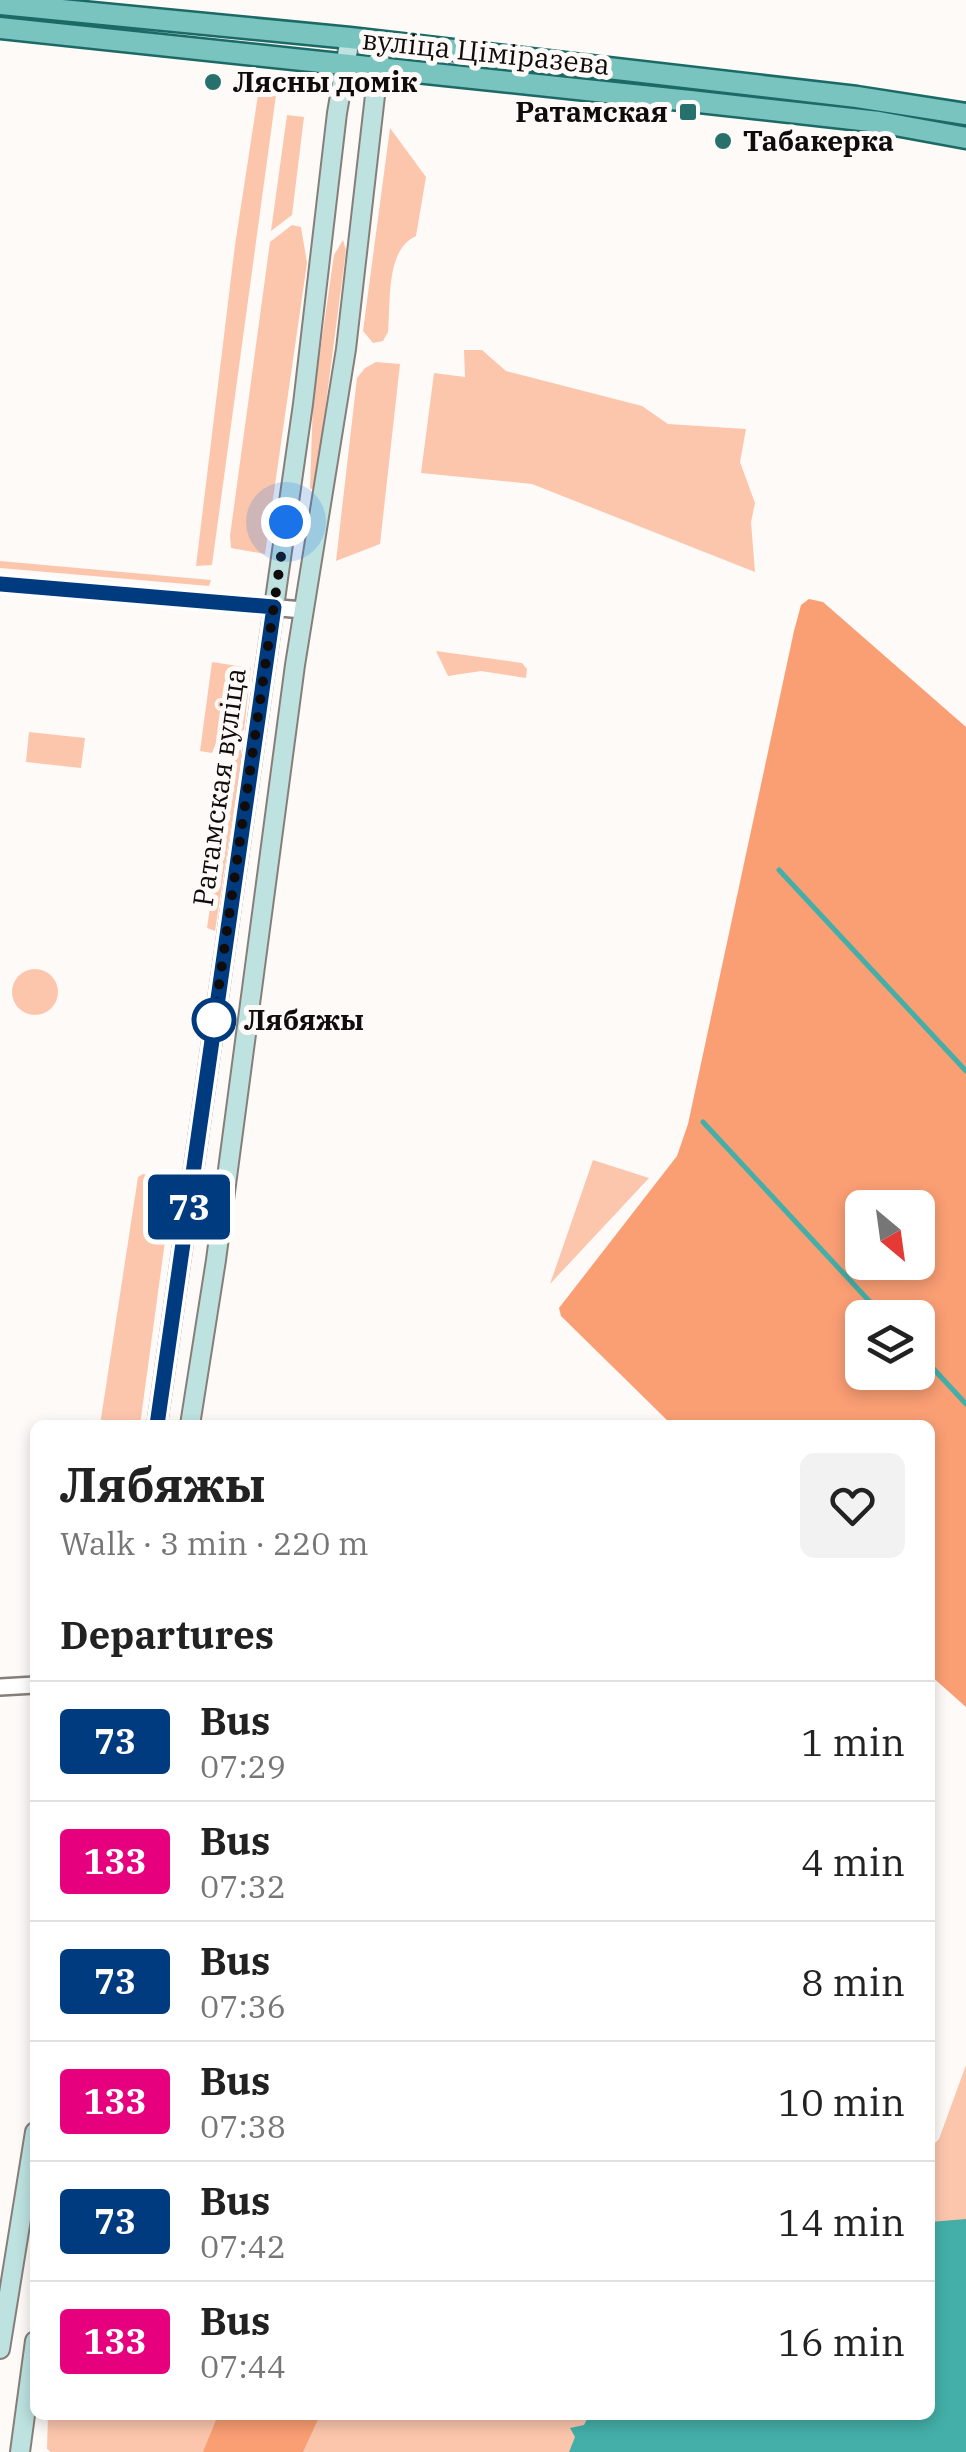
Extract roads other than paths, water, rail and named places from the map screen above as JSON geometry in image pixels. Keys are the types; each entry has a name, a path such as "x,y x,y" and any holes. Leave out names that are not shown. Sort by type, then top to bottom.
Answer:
{"main road":[{"name":"вуліца Ціміразева","path":"0,4 350,38 857,97 966,114"},
{"name":"вуліца Ціміразева","path":"0,28 860,120 966,138"},
{"name":"Ратамская вуліца","path":"158,1420 304,404 350,38"},
{"name":"Ратамская вуліца","path":"191,1420 216,1260 303,610 346,349 381,43"},
{"path":"0,2348 30,2163"},
{"path":"20,2452 30,2377"}],"street":[{"path":"0,584 303,610"},
{"path":"0,1687 30,1685"}],"water":[{"path":"966,2219 966,2452 569,2452 575,2437 570,2428 584,2425 586,2420 935,2420 935,2222"}],"waterway":[{"path":"779,870 966,1071"},
{"path":"703,1122 868,1300"},
{"path":"935,1370 966,1404"}],"place":[{"name":"Лясны домік","path":"213,82"},
{"name":"Ратамская","path":"688,112"},
{"name":"Табакерка","path":"723,141"},
{"name":"Лябяжы","path":"214,1020"}]}
